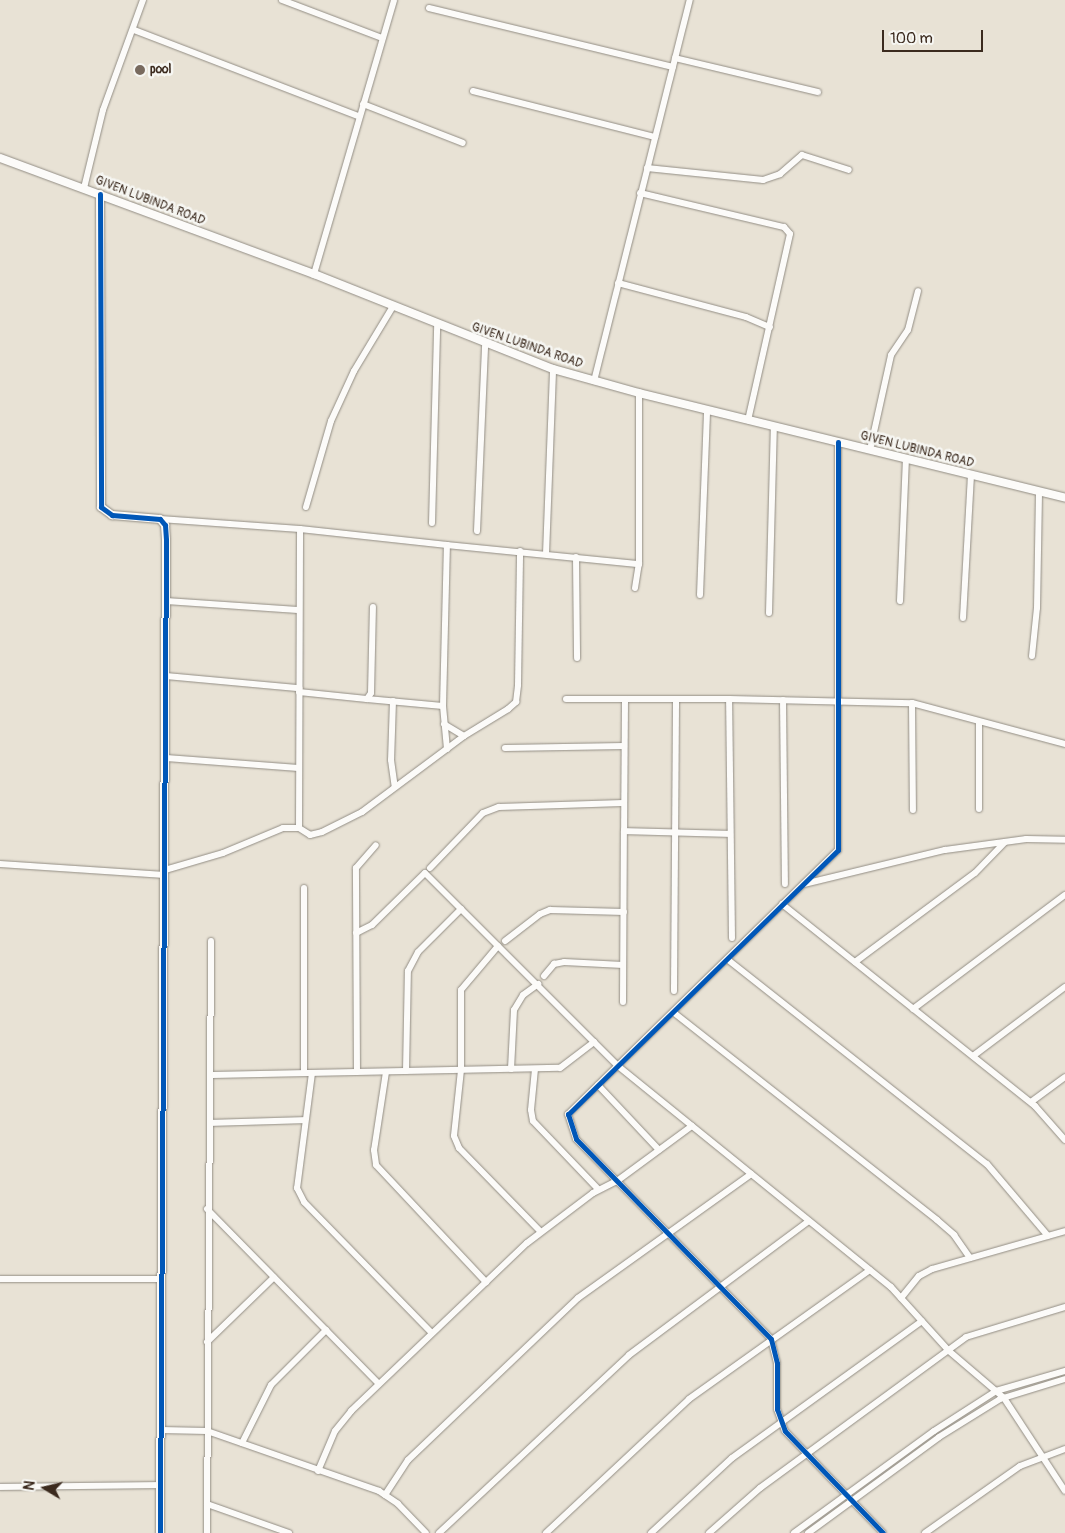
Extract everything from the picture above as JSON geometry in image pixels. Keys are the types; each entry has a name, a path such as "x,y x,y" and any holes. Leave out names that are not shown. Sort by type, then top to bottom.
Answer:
{"street":[{"path":"84,188 103,110 134,30 143,0"},
{"path":"282,0 382,38"},
{"path":"314,274 358,116 394,0"},
{"path":"594,381 690,0"},
{"path":"430,8 673,67"},
{"path":"134,30 358,116"},
{"path":"675,58 818,92"},
{"path":"473,91 655,136"},
{"path":"363,104 463,143"},
{"path":"647,168 763,180 780,174 802,156 849,170"},
{"name":"GIVEN LUBINDA ROAD","path":"0,158 314,274 437,326 553,369 639,393 1065,498"},
{"path":"640,193 788,230 790,238 773,298 770,327 748,420"},
{"path":"100,194 100,507 112,515 165,521 300,529 639,564"},
{"path":"618,283 746,317 770,327"},
{"path":"870,450 891,355 908,330 918,291"},
{"path":"306,507 331,421 354,371 392,308"},
{"path":"432,523 437,326"},
{"path":"477,531 485,344"},
{"path":"546,554 553,369"},
{"path":"635,588 639,564 639,393"},
{"path":"700,595 707,410"},
{"path":"769,613 774,426"},
{"path":"838,442 838,850 568,1114 569,1125 576,1139 772,1342 777,1363 777,1409 781,1422 808,1454 883,1533"},
{"path":"900,601 906,459"},
{"path":"963,618 971,475"},
{"path":"1032,656 1036,608 1039,492"},
{"path":"160,1533 160,1279 166,758 165,521"},
{"path":"300,529 298,610 300,828"},
{"path":"447,545 443,706 447,750"},
{"path":"292,827 300,828 310,835 322,832 362,812 464,736 516,702 520,552"},
{"path":"576,557 577,658"},
{"path":"166,601 298,610"},
{"path":"367,699 371,693 373,607"},
{"path":"166,676 443,706"},
{"path":"566,699 838,700 912,703 979,723 1065,744"},
{"path":"623,1002 625,699"},
{"path":"674,991 677,834 676,699"},
{"path":"729,699 732,938"},
{"path":"783,700 785,884"},
{"path":"393,701 391,760 396,787"},
{"path":"912,703 913,810"},
{"path":"979,723 979,809"},
{"path":"444,724 464,736"},
{"path":"505,748 624,746"},
{"path":"166,758 299,768"},
{"path":"430,868 483,813 499,807 623,803"},
{"path":"0,864 165,873 292,827 299,820"},
{"path":"624,831 730,834"},
{"path":"802,884 914,856 1005,842 1065,840"},
{"path":"856,962 975,873 1005,842"},
{"path":"357,1072 356,868 376,845"},
{"path":"356,933 372,925 425,873 618,1066 870,1270 901,1298 949,1351 1004,1398 1044,1455 1065,1491"},
{"path":"304,888 304,1073"},
{"path":"914,1009 1065,895"},
{"path":"782,904 1031,1102 1065,1140"},
{"path":"406,1071 408,971 418,952 461,909"},
{"path":"506,941 544,911 624,912"},
{"path":"207,1533 206,1342 207,1209 212,1075 211,941"},
{"path":"498,946 484,960 462,990 461,1070 454,1136 459,1148 541,1232"},
{"path":"727,959 987,1164 1048,1236"},
{"path":"544,976 554,964 564,962 623,965"},
{"path":"511,1069 514,1010 523,995 538,984"},
{"path":"973,1056 1065,987"},
{"path":"673,1012 937,1220 954,1235 970,1258"},
{"path":"212,1075 560,1068 594,1042"},
{"path":"535,1069 531,1110 534,1121 599,1190"},
{"path":"386,1072 374,1150 376,1165 486,1282"},
{"path":"312,1073 297,1188 304,1202 432,1333"},
{"path":"1031,1102 1065,1077"},
{"path":"598,1085 659,1150"},
{"path":"211,1123 306,1120"},
{"path":"318,1471 335,1431 379,1384 486,1282 541,1232 599,1190 617,1181 692,1126"},
{"path":"385,1495 408,1460 578,1298 667,1232 751,1174"},
{"path":"207,1209 379,1384"},
{"path":"439,1533 629,1355 810,1221"},
{"path":"901,1298 919,1276 970,1258 1065,1231"},
{"path":"546,1533 689,1399 772,1342 870,1270"},
{"path":"206,1342 274,1277"},
{"path":"0,1279 160,1279"},
{"path":"709,1533 760,1488 966,1337 990,1328 1065,1307"},
{"path":"651,1533 732,1458 922,1321"},
{"path":"242,1443 271,1385 326,1330"},
{"path":"794,1533 934,1430 996,1391 1065,1371"},
{"path":"808,1533 939,1437 1004,1398 1065,1379"},
{"path":"161,1430 207,1431 385,1495 426,1533"},
{"path":"925,1533 1020,1466 1044,1455 1065,1449"},
{"path":"0,1487 160,1485"},
{"path":"207,1504 289,1533"}],"cycle path":[{"path":"100,194 101,507 112,515 160,519 165,525 166,540 160,1533"},
{"path":"838,442 838,850 568,1114 576,1139 771,1339 777,1363 777,1409 785,1431 883,1533"}],"place":[{"name":"pool","path":"140,70"}]}
